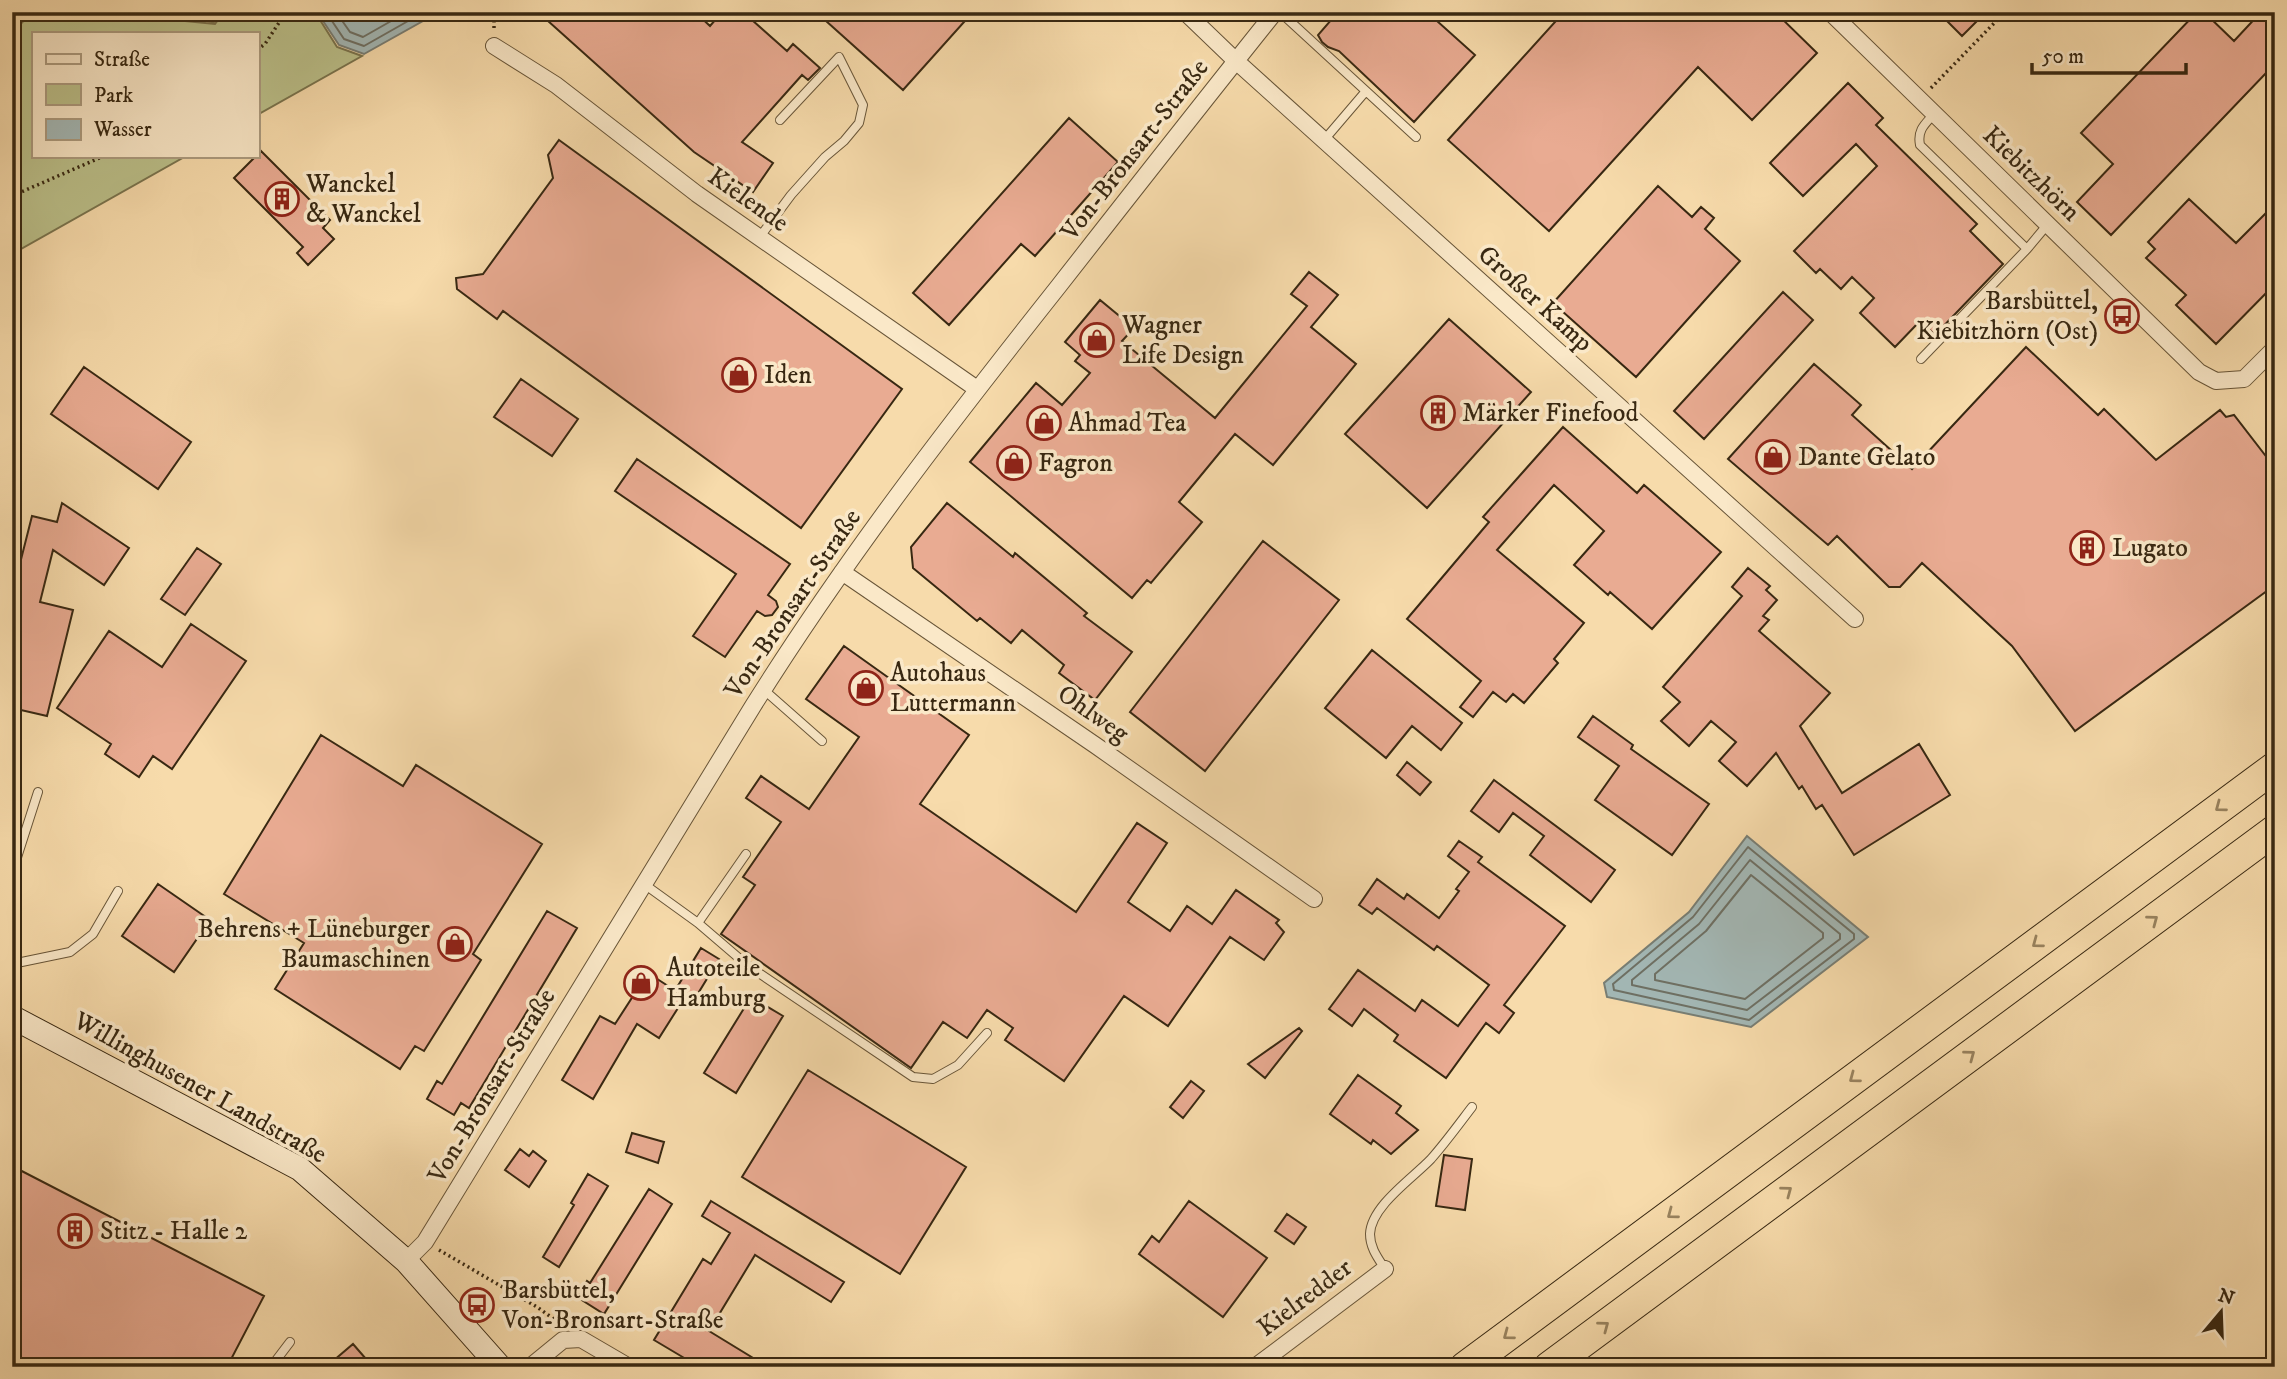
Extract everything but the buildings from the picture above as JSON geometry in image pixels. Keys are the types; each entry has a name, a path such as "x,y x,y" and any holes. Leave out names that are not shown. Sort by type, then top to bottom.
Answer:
{"highway":[{"path":"1465,1367 2275,767"},
{"path":"1549,1367 2275,830"}],"main road":[{"name":"Willinghusener Landstraße","path":"12,1017 300,1169 407,1261 500,1367"}],"street":[{"name":"Von-Bronsart-Straße","path":"407,1261 425,1242 764,690 842,572 977,389 1236,61 1278,12"},
{"name":"Kiebitzhörn","path":"1830,12 2199,372 2216,381 2245,379 2275,348"},
{"name":"Großer Kamp","path":"1192,14 1236,61 1855,619"},
{"name":"Kielende","path":"494,46 556,85 697,194 977,389"},
{"name":"Ohlweg","path":"842,572 1096,745 1314,899"},
{"name":"Kielredder","path":"1255,1367 1385,1269"},
{"path":"530,1367 563,1340 582,1339 629,1367"}],"lane":[{"path":"1278,12 1416,137"},
{"path":"759,238 799,185 859,123 863,104 839,57 780,120"},
{"path":"1325,139 1366,91"},
{"path":"1934,114 1920,129 1920,145 2027,248"},
{"path":"1922,359 2048,224"},
{"path":"764,690 822,741"},
{"path":"12,873 38,792"},
{"path":"698,923 746,854"},
{"path":"644,884 698,923 747,965 914,1077 933,1079 958,1065 987,1032"},
{"path":"12,964 70,952 93,934 118,891"},
{"path":"1385,1269 1372,1248 1370,1233 1374,1219 1431,1159 1472,1107"},
{"path":"271,1367 290,1342"}],"path":[{"path":"12,22 22,12"},
{"path":"259,48 265,44 286,12"},
{"path":"1920,100 2005,12"},
{"path":"12,196 99,158"},
{"path":"425,1242 537,1307 582,1339"}],"green space":[{"path":"32,12 162,12 175,20 215,24 224,12 315,12 337,47 362,56 259,114 259,32 32,32 32,158 182,158 12,254 12,33"},
{"path":"168,12 221,12 214,22 176,17"}],"water":[{"path":"317,12 439,12 364,54 339,45"},
{"path":"1747,836 1868,937 1751,1027 1607,997 1604,983 1689,912"}],"place":[{"name":"Wanckel & Wanckel","path":"282,199"},
{"name":"Barsbüttel, Kiebitzhörn (Ost)","path":"2122,316"},
{"name":"Wagner Life Design","path":"1097,340"},
{"name":"Iden","path":"739,375"},
{"name":"Märker Finefood","path":"1438,413"},
{"name":"Ahmad Tea","path":"1044,423"},
{"name":"Dante Gelato","path":"1773,457"},
{"name":"Fagron","path":"1014,463"},
{"name":"Lugato","path":"2087,548"},
{"name":"Autohaus Luttermann","path":"866,688"},
{"name":"Behrens + Lüneburger Baumaschinen","path":"455,944"},
{"name":"Autoteile Hamburg","path":"641,983"},
{"name":"Stitz - Halle 2","path":"75,1231"},
{"name":"Barsbüttel, Von-Bronsart-Straße","path":"477,1305"}]}
